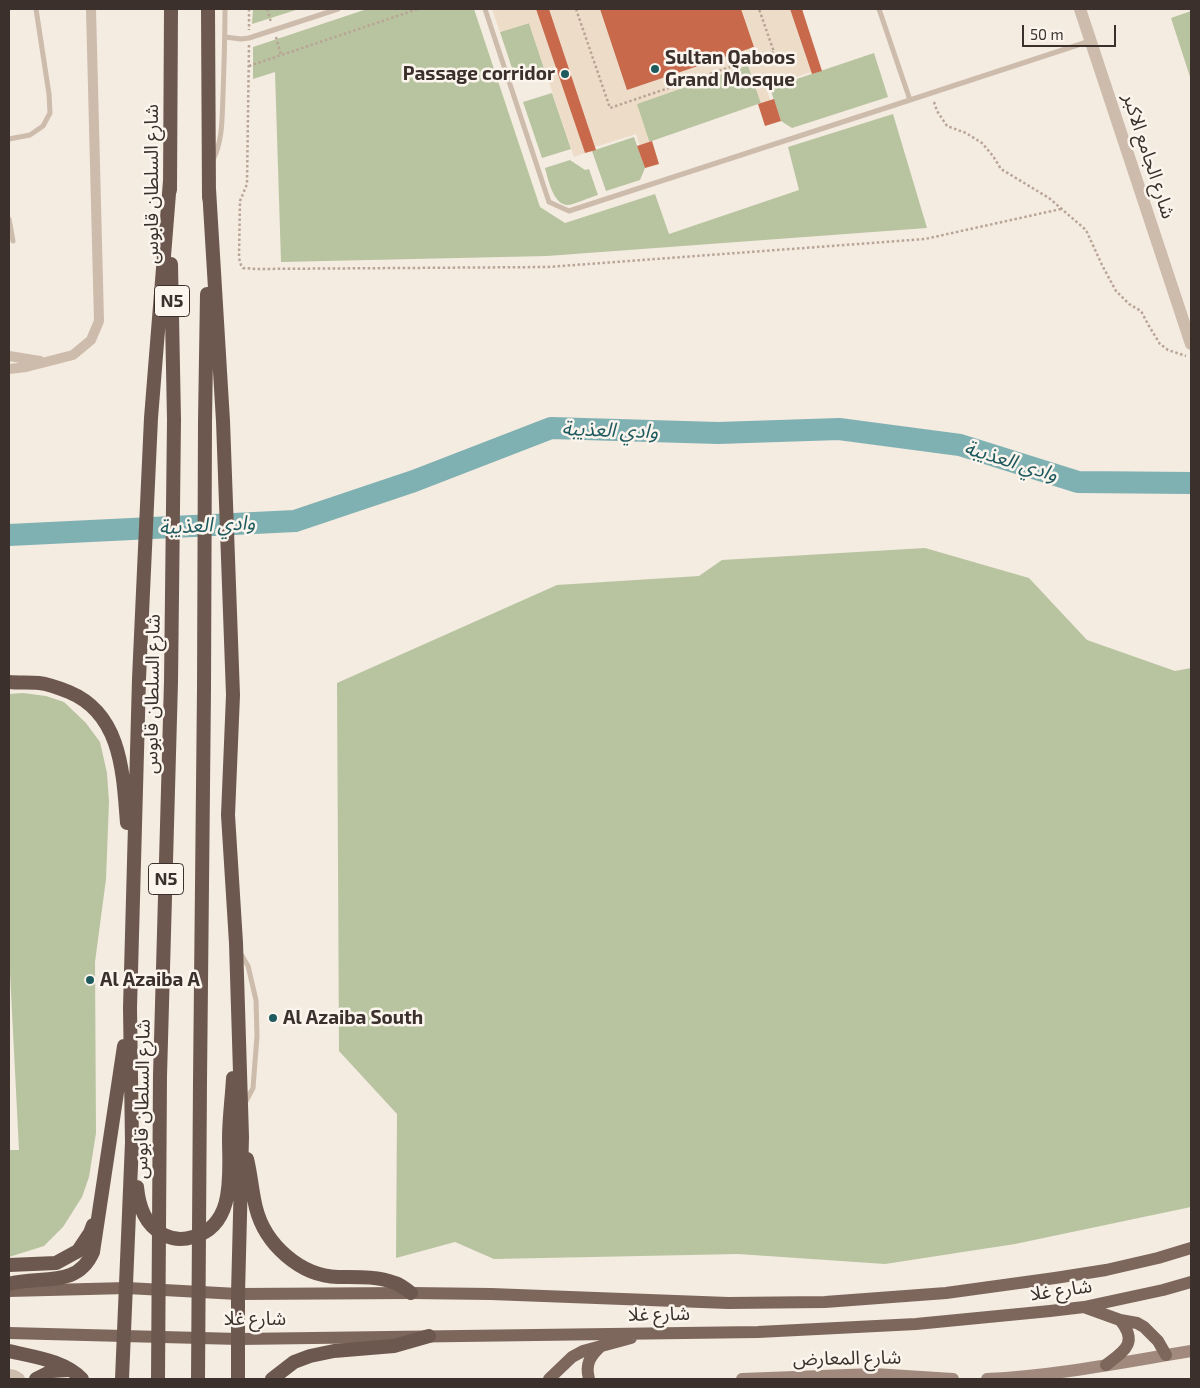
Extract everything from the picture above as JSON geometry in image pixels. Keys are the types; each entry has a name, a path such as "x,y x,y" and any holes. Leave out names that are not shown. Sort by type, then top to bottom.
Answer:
{"highway":[{"name":"شارع السلطان قابوس","path":"158,1379 160,1076 172,682 174,420 170,181 171,9"},
{"name":"N5","path":"198,1379 205,421 209,189 208,9"},
{"path":"122,1379 132,1142 130,1008 139,679 151,418 170,181"},
{"path":"209,189 223,420 233,694 228,815 236,943 242,1108 238,1379"},
{"path":"9,682 41,683 78,696 97,712 109,728 117,748 123,776 133,897"},
{"path":"9,1284 70,1276 84,1267 93,1252 130,1008"},
{"path":"132,1142 139,1204 144,1216 151,1225 160,1233 170,1238 184,1239 207,1232 216,1224 227,1198 230,1172 229,1137 233,1076 239,1044"},
{"path":"242,1137 250,1169 256,1207 261,1222 284,1254 299,1266 316,1274 380,1279 396,1283 411,1293"},
{"path":"9,1265 56,1263 78,1251 90,1233 101,1200"},
{"path":"272,1379 294,1362 310,1356 334,1350 394,1346 429,1336"},
{"path":"9,1351 52,1362 70,1370 82,1379"},
{"path":"36,1379 52,1371 70,1370"}],"main road":[{"name":"شارع غلا","path":"9,1291 127,1288 238,1294 411,1293 728,1303 825,1302 946,1293 1054,1278 1106,1270 1191,1248"},
{"name":"شارع غلا","path":"9,1333 239,1339 758,1332 916,1324 1084,1307 1191,1284"},
{"path":"1084,1307 1144,1327 1158,1341 1166,1355"},
{"path":"1106,1366 1127,1347 1129,1332 1120,1320"},
{"path":"549,1379 572,1357 583,1351 650,1333"},
{"path":"589,1379 588,1363 595,1351 601,1346"},
{"path":"987,1379 1106,1366 1191,1351"},
{"name":"شارع المعارض","path":"742,1379 864,1377 892,1374 953,1379"}],"street":[{"path":"9,369 26,367 73,355 91,340 99,321 91,9"},
{"name":"شارع الجامع الاكبر","path":"1080,9 1191,344"},
{"path":"9,356 44,362"},
{"path":"9,1375 19,1379"},
{"path":"837,1376 850,1379"}],"lane":[{"path":"9,139 30,135 43,126 50,113 49,94 36,9"},
{"path":"209,169 215,156 220,134 225,9"},
{"path":"225,37 249,38 338,9"},
{"path":"485,9 549,202 569,212 1090,41"},
{"path":"879,9 910,100"},
{"path":"9,219 13,242"},
{"path":"236,943 248,966 256,1000 257,1036 253,1088 242,1108"}],"path":[{"path":"249,9 247,184 240,201 239,258 243,268 548,267 925,239 1061,209"},
{"path":"249,66 418,9"},
{"path":"576,9 610,108 774,52 761,9"},
{"path":"931,93 937,112 947,126 966,133 982,142 1001,169 1057,203 1061,209 1086,230 1116,291 1129,304 1141,311 1160,344 1168,350 1191,357"}],"green space":[{"path":"253,9 299,9 252,24"},
{"path":"367,9 474,9 540,207 565,223 655,194 669,234 799,190 788,147 893,114 927,228 547,256 281,262 275,72 253,79 253,47"},
{"path":"1191,11 1191,80 1171,18"},
{"path":"529,23 544,68 515,77 500,32"},
{"path":"874,53 888,97 792,128 781,121 770,88"},
{"path":"748,65 761,103 649,142 636,104"},
{"path":"552,93 571,149 542,158 523,102"},
{"path":"634,137 645,168 640,180 606,191 592,151"},
{"path":"570,160 585,170 589,169 598,195 567,205 562,204 555,196 545,168"},
{"path":"925,548 1029,578 1087,640 1175,671 1191,668 1191,1207 1015,1244 885,1264 738,1254 494,1259 455,1242 396,1258 397,1114 339,1051 337,683 557,585 699,576 722,560"},
{"path":"23,693 46,696 64,702 86,723 100,742 107,773 109,802 106,879 95,962 96,1133 89,1177 82,1197 63,1227 44,1246 9,1257 9,1150 19,1150 9,953 9,694"}],"shaded area":[{"path":"492,9 537,9 585,153 574,157 529,23 500,32"},
{"path":"549,9 790,9 811,72 766,87 777,121 761,103 748,65 637,104 656,162 646,165 636,134 595,147"}],"building":[{"name":"Passage corridor","path":"536,9 549,9 596,150 585,153"},
{"name":"Sultan Qaboos Grand Mosque","path":"600,9 741,9 754,47 627,90"},
{"path":"790,9 802,9 822,71 812,74"},
{"path":"774,99 781,121 765,126 758,104"},
{"path":"652,141 659,164 645,168 637,146"}],"waterway":[{"name":"وادي العذيبة","path":"9,535 295,521 414,481 551,428 718,433 839,429 960,445 1078,482 1191,483"}],"place":[{"name":"Sultan Qaboos Grand Mosque","path":"655,69"},
{"name":"Passage corridor","path":"565,74"},
{"name":"Al Azaiba A","path":"90,980"},
{"name":"Al Azaiba South","path":"273,1018"}]}
